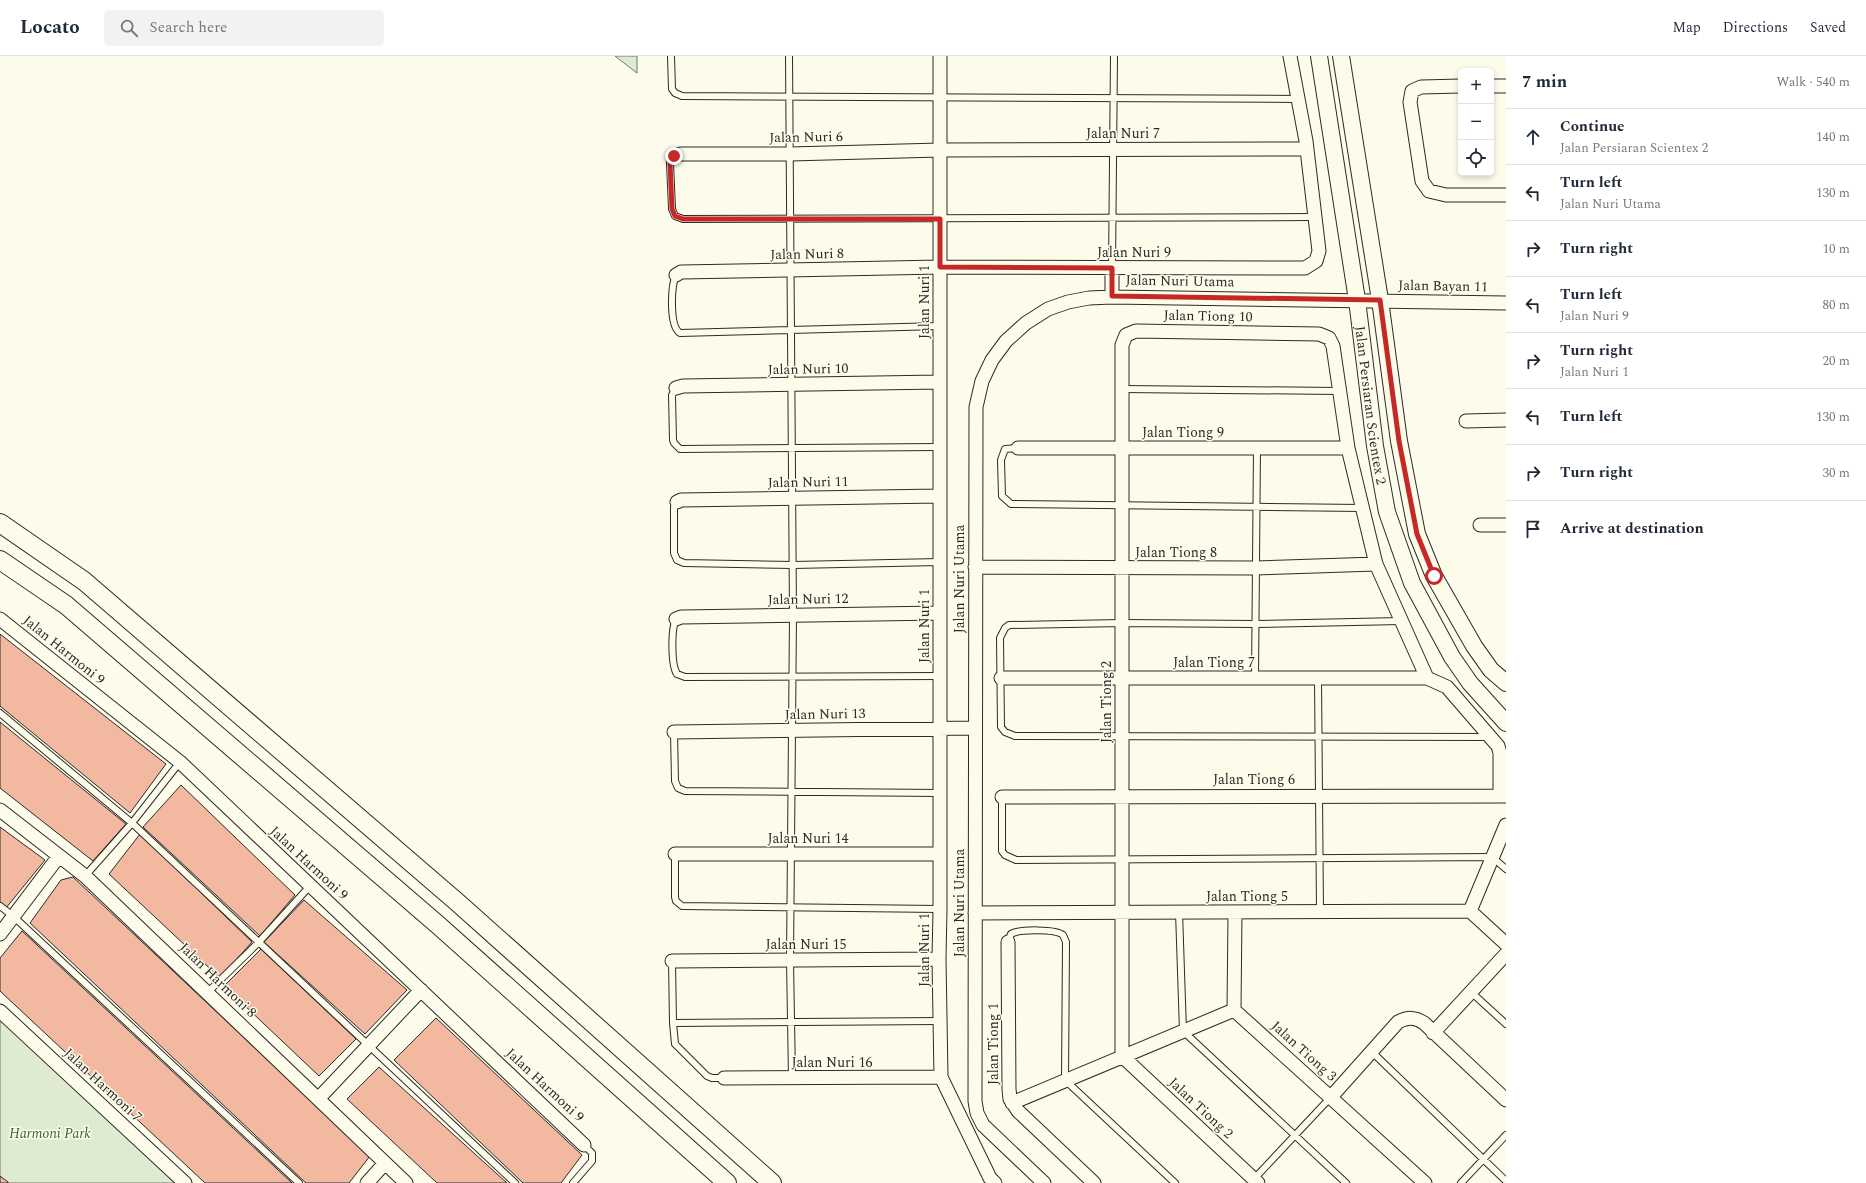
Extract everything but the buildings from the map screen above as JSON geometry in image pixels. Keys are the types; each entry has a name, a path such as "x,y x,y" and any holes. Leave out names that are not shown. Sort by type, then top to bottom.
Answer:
{"main road":[{"path":"0,523 90,587 457,902 772,1183"},
{"path":"0,560 72,610 437,924 726,1183"}],"street":[{"name":"Jalan Nuri 1","path":"940,56 939,959 941,1077 990,1182"},
{"path":"1290,56 1307,149 1316,217"},
{"name":"Jalan Persiaran Scientex 2","path":"1319,56 1357,300 1375,446 1387,512 1412,583 1452,657 1470,683 1506,723"},
{"name":"Jalan Persiaran Scientex 2","path":"1341,56 1380,300 1399,441 1417,534 1434,576 1474,646 1491,670 1506,683"},
{"path":"1458,86 1421,87 1412,91 1410,102 1422,181 1429,191 1446,196 1506,195"},
{"path":"1494,86 1506,86"},
{"name":"Jalan Nuri 7","path":"940,150 1307,149"},
{"name":"Jalan Nuri 6","path":"674,156 681,154 790,154 940,150"},
{"name":"Jalan Nuri 9","path":"940,267 1302,268 1311,265 1316,261 1319,251 1316,217"},
{"name":"Jalan Nuri 8","path":"676,275 681,272 940,267"},
{"path":"1112,268 1112,296"},
{"name":"Jalan Nuri Utama","path":"1044,1183 988,1130 980,1120 975,1107 976,408 982,381 992,360 1006,341 1026,323 1048,309 1068,302 1112,296 1380,300"},
{"name":"Jalan Bayan 11","path":"1380,300 1506,303"},
{"name":"Jalan Tiong 10","path":"1122,348 1123,340 1126,335 1136,331 1304,333 1324,335 1332,342 1339,391"},
{"name":"Jalan Tiong 2","path":"1122,348 1122,1056 1254,1182"},
{"name":"Jalan Nuri 10","path":"676,388 683,386 940,382"},
{"path":"1339,391 1348,448 1376,564 1427,678 1448,687 1498,746 1500,753 1503,795"},
{"path":"1466,421 1506,420"},
{"name":"Jalan Tiong 9","path":"1018,448 1348,448"},
{"name":"Jalan Nuri 11","path":"677,502 681,500 940,496"},
{"path":"1480,525 1506,525"},
{"name":"Jalan Tiong 8","path":"976,567 1255,568 1376,564"},
{"name":"Jalan Nuri 12","path":"676,619 681,617 940,613"},
{"name":"Jalan Harmoni 9","path":"0,619 180,762 584,1145"},
{"name":"Jalan Tiong 7","path":"1001,678 1427,678"},
{"name":"Jalan Nuri 13","path":"674,732 975,728"},
{"name":"Jalan Tiong 6","path":"1002,797 1122,795 1503,795"},
{"name":"Jalan Harmoni 8","path":"0,810 85,876 319,1098 406,1183"},
{"path":"1506,825 1470,911 1506,944"},
{"name":"Jalan Nuri 14","path":"675,854 940,854"},
{"path":"0,934 59,856"},
{"name":"Jalan Tiong 5","path":"975,913 1470,911"},
{"path":"1094,1183 1018,1111 1012,1103 1234,1010 1235,912"},
{"name":"Jalan Tiong 1","path":"1008,942 1009,1089 1012,1103"},
{"path":"1433,1033 1506,954"},
{"name":"Jalan Nuri 15","path":"672,961 939,959"},
{"path":"319,1098 421,990"},
{"name":"Jalan Tiong 3","path":"1234,1010 1425,1183"},
{"name":"Jalan Harmoni 7","path":"0,1011 181,1182"},
{"path":"1331,1097 1398,1022 1406,1018 1418,1019 1506,1100"},
{"name":"Jalan Nuri 16","path":"724,1078 941,1077"},
{"path":"367,1183 385,1163"}],"lane":[{"path":"672,56 672,89 678,95 1298,99"},
{"path":"789,56 793,565 792,908 790,960 792,1078"},
{"path":"1112,268 1114,56"},
{"path":"674,156 670,163 672,209 675,216 679,218 940,219 1316,217"},
{"path":"676,275 672,282 673,323 676,331 680,333 940,326"},
{"path":"676,388 672,395 673,440 674,444 680,449 940,447"},
{"path":"1122,389 1339,391"},
{"path":"1018,448 1005,450 1001,460 1002,496 1011,504 1362,508"},
{"path":"1255,679 1257,448"},
{"path":"677,502 674,507 674,557 680,562 793,565 940,562"},
{"path":"676,619 672,625 674,667 677,674 681,676 940,676"},
{"path":"1401,621 1255,624 1122,623 1009,625 1004,628 1000,638 1000,722 1004,732 1009,735 1122,737 1491,737"},
{"path":"1318,678 1320,911"},
{"path":"0,713 132,823 515,1183"},
{"path":"674,732 675,781 678,788 681,790 940,792"},
{"path":"85,876 132,823 180,762"},
{"path":"1002,797 1001,845 1005,856 1010,859 1492,857 1506,869"},
{"path":"675,854 675,897 676,901 682,906 940,909"},
{"path":"208,993 259,942 310,886"},
{"path":"0,906 13,916 299,1183"},
{"path":"1179,912 1183,1031 1346,1183"},
{"path":"1008,942 1012,934 1019,931 1060,932 1065,938 1065,1080 1175,1183"},
{"path":"672,961 673,1038 676,1046 707,1076 712,1078 724,1078"},
{"path":"1471,992 1506,1024"},
{"path":"673,1023 940,1021"},
{"path":"1372,1052 1482,1159 1506,1180"},
{"path":"1254,1182 1331,1097"},
{"path":"1461,1183 1506,1135"},
{"path":"573,1183 592,1161 592,1153 584,1145"}],"green space":[{"path":"615,56 637,56 637,73"},
{"name":"Harmoni Park","path":"0,1018 181,1183 0,1183"}],"route":[{"path":"674,156 670,163 672,209 675,216 683,219 940,219 940,267 1112,268 1112,296 1380,300 1399,441 1417,534 1424,555 1434,576"}]}
